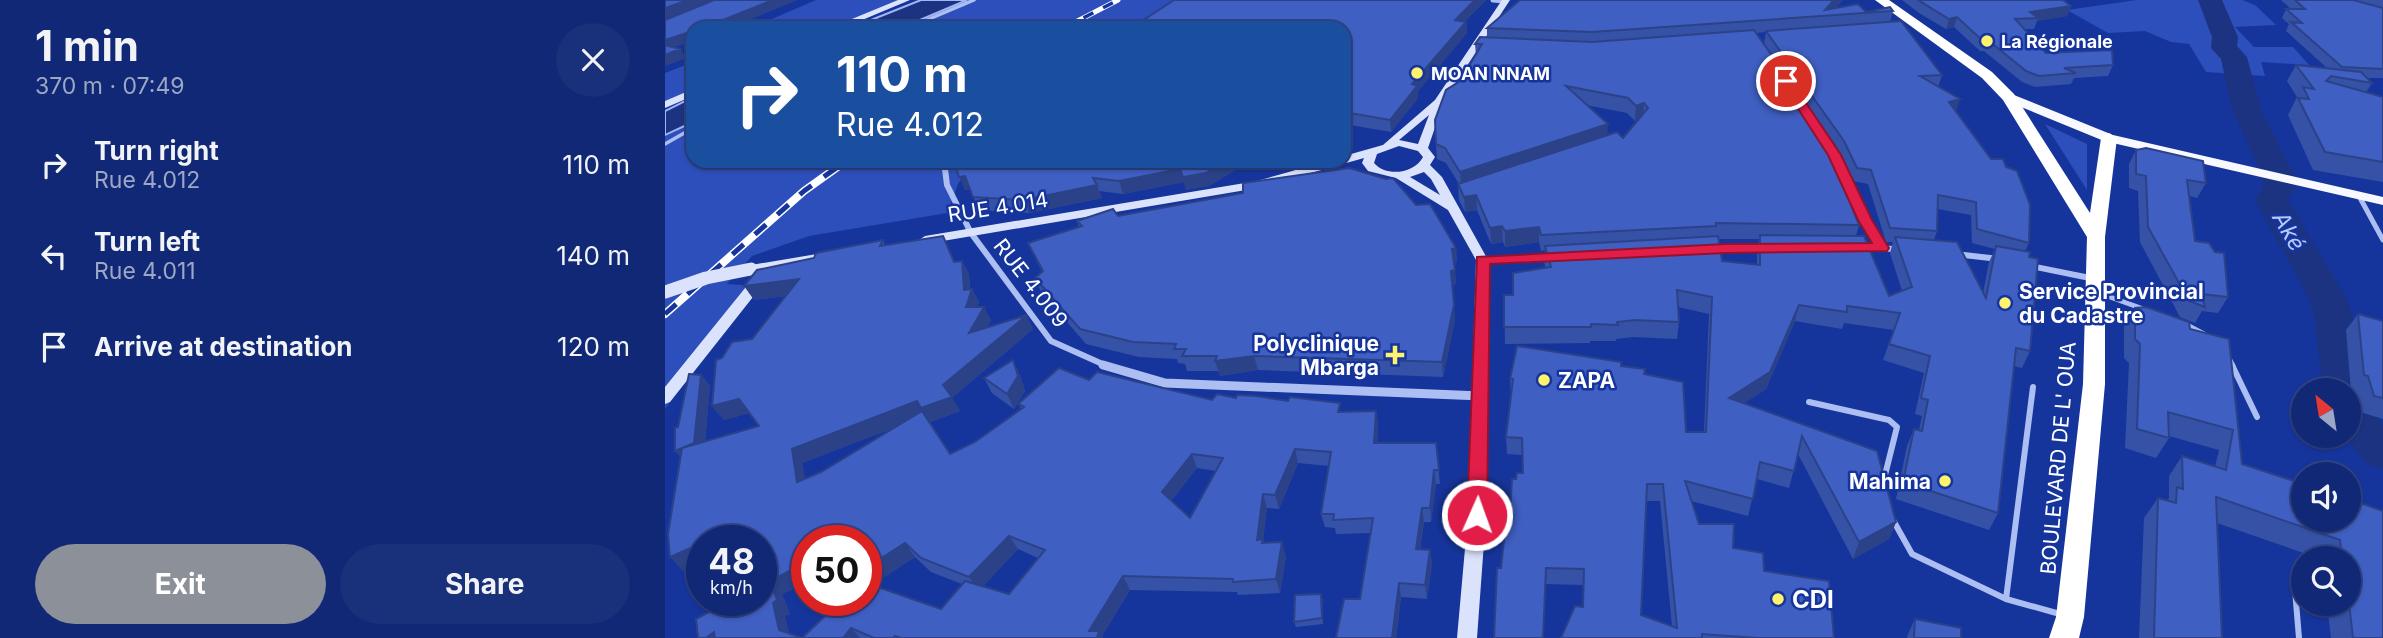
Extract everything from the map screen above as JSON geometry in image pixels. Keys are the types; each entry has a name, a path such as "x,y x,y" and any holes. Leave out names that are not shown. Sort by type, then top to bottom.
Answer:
{"highway":[{"path":"1881,0 1914,26 1987,75 2009,97 2097,237"},
{"name":"BOULEVARD DE L' OUA","path":"2067,627 2094,384 2097,237 2109,138"}],"main road":[{"path":"853,21 906,0"},
{"path":"1422,148 1439,101 1505,1"},
{"path":"665,105 686,95"},
{"path":"2009,97 2109,138 2383,201"},
{"path":"1351,159 1388,144 1439,101"},
{"path":"1388,144 1407,143 1422,148 1429,157 1424,166 1399,175"},
{"path":"1372,152 1368,163 1379,173"},
{"path":"1424,166 1434,173 1454,199 1482,260 1477,515 1467,638"},
{"path":"1258,184 1318,168"},
{"path":"1356,175 1399,175 1454,199"},
{"path":"1258,184 1331,178"},
{"name":"RUE 4.014","path":"907,243 1258,184"},
{"path":"665,292 706,278 839,254"},
{"path":"665,398 771,265"}],"street":[{"path":"1493,0 1505,1"},
{"path":"1478,45 1491,46"},
{"path":"1835,155 1865,220 1882,248"},
{"name":"RUE 4.009","path":"945,168 947,185 971,233 1051,341 1110,368 1165,383 1481,396"},
{"path":"1296,168 1303,172"},
{"path":"1698,250 1779,248"},
{"path":"1856,248 1907,250"},
{"path":"1944,253 2007,261"},
{"path":"1482,260 1561,256"},
{"path":"2020,263 2096,285"}],"lane":[{"path":"924,21 974,0"},
{"path":"665,144 686,132"},
{"path":"2360,196 2383,240"},
{"path":"2096,285 2157,314"},
{"path":"2182,323 2210,337"},
{"path":"2224,347 2257,417"},
{"path":"2006,599 2033,387"},
{"path":"1809,402 1889,420 1897,427 1883,484 1886,495"},
{"path":"1889,506 1896,529 1912,554 2067,627"},
{"path":"2297,616 2299,638"}],"shaded area":[{"path":"816,0 898,0 848,21 767,21"},
{"path":"921,0 967,0 918,21 868,21"},
{"path":"967,0 1181,0 1139,21 918,21"},
{"path":"2137,0 2242,0 2255,5 2276,25 2235,27 2254,47 2293,47 2309,65 2261,62 2265,76 2206,72 2189,44 2171,42 2145,31 2108,33 2067,10"},
{"path":"686,65 686,92 665,102 665,73"},
{"path":"686,100 686,125 665,135 665,111"},
{"path":"2045,124 2087,144 2087,190"},
{"path":"686,125 686,168 969,168 958,184 947,213 809,236 752,256 727,284 754,286 665,409 665,135"}],"building":[{"path":"665,0 688,0 665,8"},
{"path":"714,0 773,0 720,21 686,21 686,33 665,40 665,20"},
{"path":"1174,0 1475,0 1455,20 1466,22 1412,84 1417,86 1390,120 1351,113 1351,21 1142,21"},
{"path":"1520,0 1834,0 1825,10 1858,4 1866,12 1890,7 1893,11 1592,32 1487,28"},
{"path":"1918,0 2063,0 2071,6 2030,12 2038,18 2015,19 2046,53 2112,50 2113,65 2064,68 2076,73 2039,76 2026,71 1988,40 1983,41 1957,17 1949,19"},
{"path":"2295,0 2353,0 2383,8 2383,69 2342,67 2291,22 2302,23 2286,9 2305,9"},
{"path":"1901,21 1942,75 1920,76 1960,99 1949,102 1991,159 2003,159 2006,167 2017,171 2030,205 2029,243 1977,229 1976,202 1938,195 1937,231 1890,228 1871,170 1857,168 1844,141 1766,31"},
{"path":"1754,30 1834,144 1844,164 1834,162 1859,225 1716,223 1716,226 1541,235 1539,227 1505,231 1502,226 1490,228 1476,195 1464,197 1458,184 1617,132 1623,138 1648,108 1644,103 1636,106 1628,98 1566,86 1608,124 1460,172 1445,148 1436,144 1435,120 1446,90 1460,81 1482,44 1475,44 1480,37 1592,42"},
{"path":"665,45 680,49 665,55"},
{"path":"2296,65 2361,72 2372,83 2331,76 2326,81 2383,97 2383,162 2325,152 2298,98 2309,99 2303,87 2314,89"},
{"path":"2146,148 2203,161 2206,183 2187,180 2195,241 2209,243 2215,252 2224,253 2228,297 2201,294 2205,307 2189,301 2148,227 2146,176 2136,174 2136,150"},
{"path":"956,168 1214,168 1206,173 1183,177 1180,169 1119,181 1093,178 1097,185 1024,200 973,197 965,176 959,177"},
{"path":"1349,168 1386,179 1393,178 1416,205 1430,204 1456,248 1452,249 1455,270 1451,271 1454,305 1442,362 1254,356 1215,361 1217,356 1182,356 1186,349 1174,349 1176,344 1133,342 1080,329 1035,278 1043,271 1028,243 1082,226 1077,221 1113,209 1118,216 1243,193 1243,183"},
{"path":"1760,235 1864,236 1889,296 1912,287 1895,237 1957,242 1986,298 1996,246 2030,252 2029,257 2038,259 2030,351 2016,348 1998,513 1903,482 1914,429 1922,431 1928,400 1921,398 1930,356 1889,344 1900,313 1847,306 1847,312 1799,305 1770,372 1729,398 1877,451 1896,522 1859,542 1802,436 1794,471 1760,462 1753,499 1685,481 1699,524 1734,524 1733,548 1763,553 1764,571 1829,581 1834,638 1757,638 1702,634 1702,638 1561,638 1575,606 1583,607 1584,569 1546,568 1543,638 1494,638 1497,568 1501,568 1505,531 1509,531 1512,479 1516,479 1517,473 1523,473 1522,438 1506,437 1513,379 1510,379 1517,346 1621,362 1621,366 1645,369 1644,374 1683,382 1686,432 1706,432 1712,297 1677,290 1679,322 1635,320 1617,322 1618,325 1591,324 1591,327 1504,327 1504,295 1513,295 1513,273 1551,267 1545,246 1718,236 1722,261 1760,265","holes":["1647,484 1663,484 1677,628 1641,615"]},
{"path":"943,236 954,262 962,261 964,290 972,289 966,307 984,307 969,333 1027,315 943,385 952,397 921,408 917,401 792,449 797,482 821,472 922,411 950,454 975,442 1024,407 1018,404 1059,368 1089,380 1097,372 1212,400 1217,394 1236,398 1237,395 1256,396 1288,401 1290,397 1340,403 1338,412 1376,411 1374,443 1436,443 1439,470 1434,470 1430,508 1422,508 1416,549 1430,550 1425,585 1399,583 1392,638 1336,638 1344,599 1360,599 1373,518 1333,520 1334,514 1321,514 1331,452 1295,449 1275,495 1263,494 1257,540 1263,539 1262,543 1282,542 1276,579 1233,582 1233,579 1123,576 1089,631 1099,631 1097,638 874,638 851,628 843,638 802,638 825,616 882,616 882,589 941,609 965,581 1009,594 1045,550 1009,536 969,577 921,558 905,543 882,558 882,525 791,525 791,570 777,577 777,525 686,525 686,550 670,557 668,534 682,448 759,426 739,399 712,406 716,360 722,358 732,342 752,339 799,279 744,286 757,270 814,258 816,253 883,240 880,246","holes":["1192,454 1223,458 1190,518 1162,492"]},
{"path":"2146,307 2189,322 2190,329 2229,339 2242,464 2291,480 2291,523 2216,497 2222,638 2154,638 2158,498 2176,503 2177,487 2183,489 2182,456 2226,470 2233,430 2168,412 2169,438 2137,429 2140,344 2135,339 2135,308"},
{"path":"2358,314 2383,321 2383,398 2374,396 2368,376 2364,375"},
{"path":"1013,360 1018,376 1007,394 984,378"},
{"path":"689,374 701,375 694,443 675,451 675,428 678,427"},
{"path":"2361,503 2383,511 2383,638 2353,638 2350,616 2361,616 2361,546 2341,546 2340,540 2317,532 2361,532"},
{"path":"1321,594 1322,618 1294,622 1295,595"},
{"path":"702,616 776,616 779,630 802,638 715,638 714,632 706,638 698,638 696,619"},
{"path":"1915,619 1961,628 1961,638 1914,638"}],"waterway":[{"name":"Aké","path":"2210,0 2225,37 2224,48 2234,57 2246,109 2279,177 2279,188 2271,200 2322,286 2332,310 2342,378"},
{"name":"Aké","path":"2361,428 2383,452"}],"railway":[{"path":"1078,21 1118,0"},
{"path":"665,314 804,191 836,168"}],"place":[{"name":"La Régionale","path":"1987,41"},
{"name":"MOAN NNAM","path":"1417,73"},
{"name":"Service Provincial du Cadastre","path":"2005,303"},
{"name":"Polyclinique Mbarga","path":"1395,355"},
{"name":"ZAPA","path":"1544,380"},
{"name":"Mahima","path":"1945,481"},
{"name":"CDI","path":"1778,599"}],"route":[{"path":"1477,515 1482,260 1726,248 1882,248 1865,220 1835,155 1786,81"}]}
